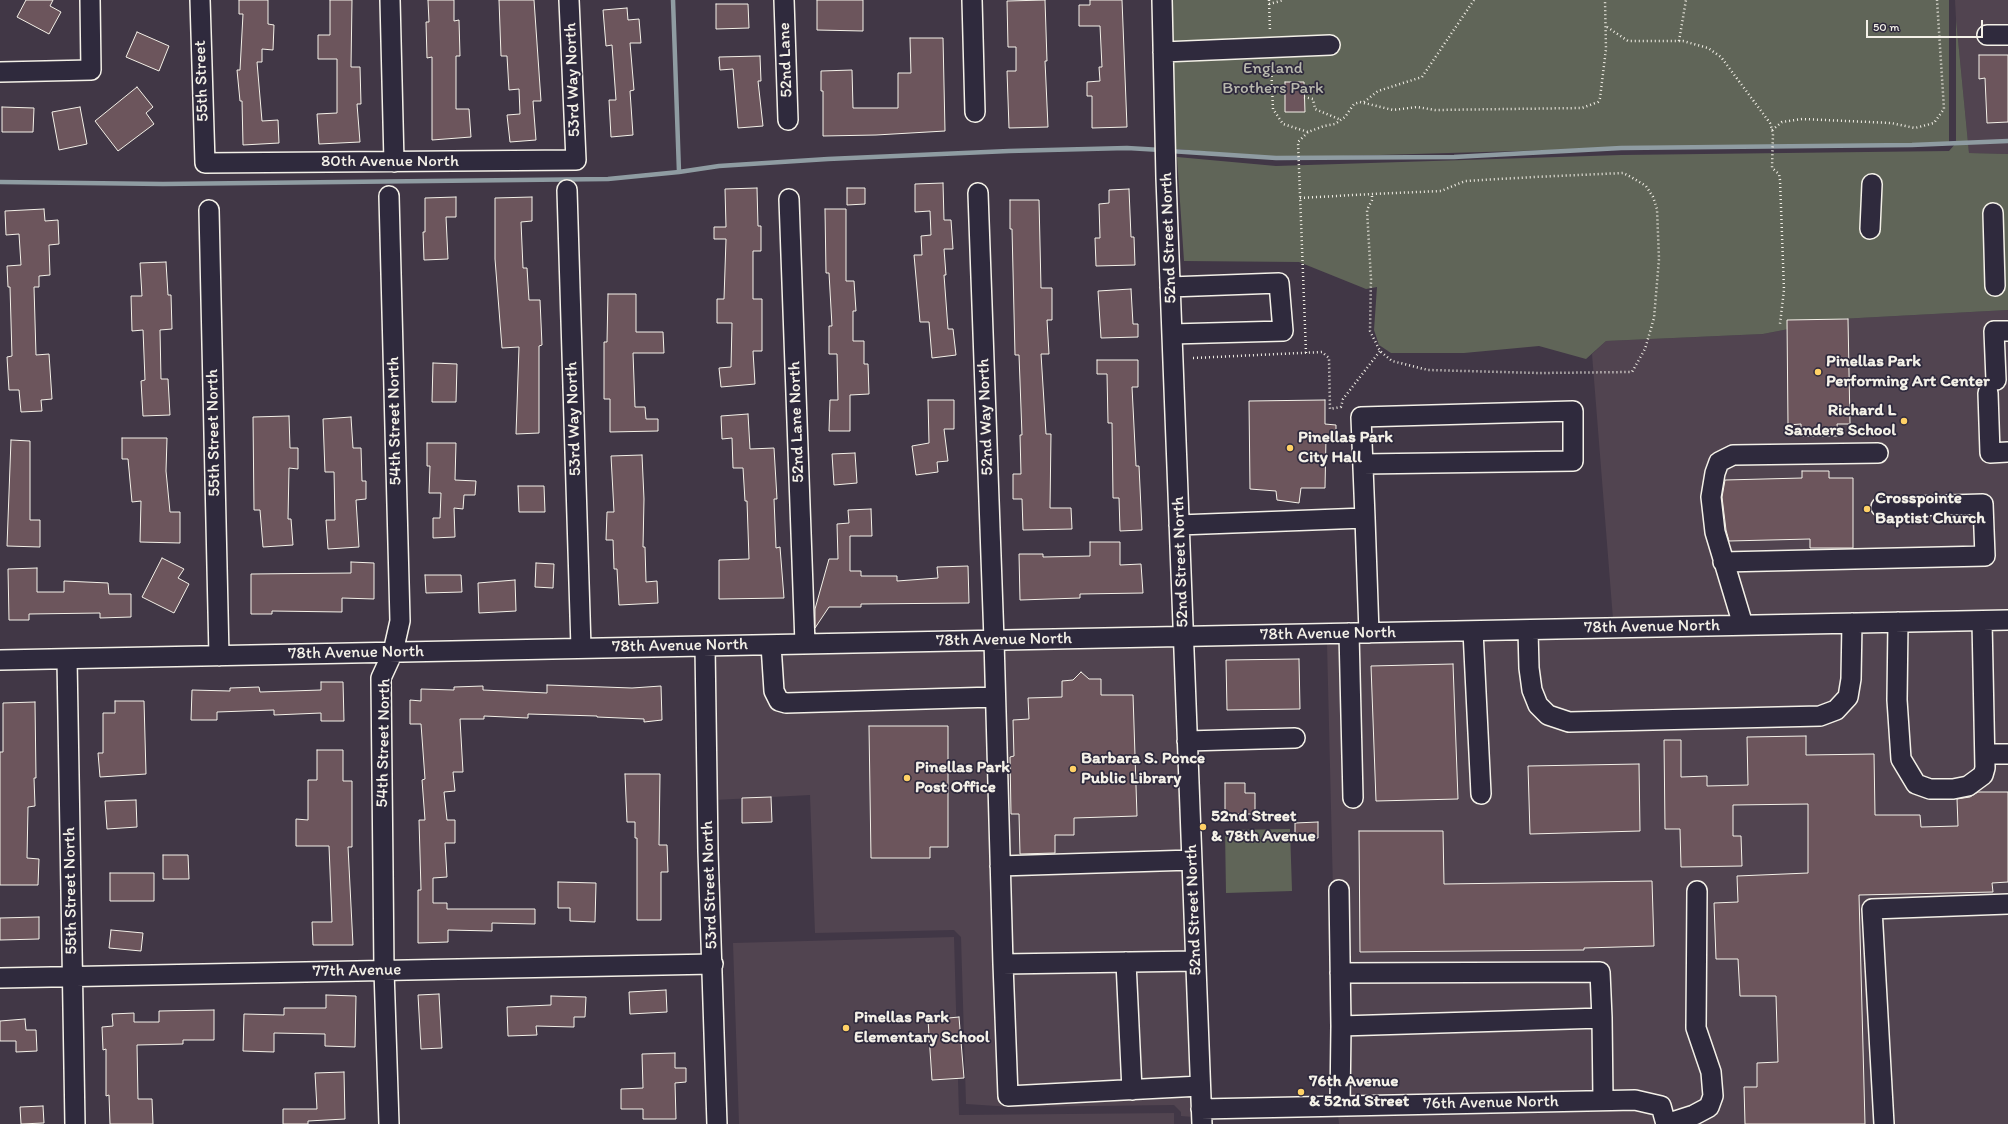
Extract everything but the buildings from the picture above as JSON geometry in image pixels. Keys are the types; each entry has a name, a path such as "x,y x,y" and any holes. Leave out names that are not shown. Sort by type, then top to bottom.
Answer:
{"street":[{"path":"0,72 91,70 90,0"},
{"name":"55th Street","path":"200,0 205,163"},
{"path":"390,0 394,162"},
{"name":"53rd Way North","path":"569,0 576,160"},
{"name":"52nd Lane","path":"784,0 788,120"},
{"path":"972,0 975,112"},
{"name":"52nd Street North","path":"1162,0 1166,178 1201,1116"},
{"path":"1987,35 2008,35"},
{"path":"1163,52 1330,45"},
{"name":"80th Avenue North","path":"205,163 576,160"},
{"path":"1870,229 1872,184"},
{"name":"53rd Way North","path":"567,190 582,648"},
{"name":"52nd Way North","path":"978,193 1008,1096 1132,1090"},
{"name":"54th Street North","path":"389,196 400,621 393,652 381,678 384,970 389,1124"},
{"name":"52nd Lane North","path":"790,199 805,644"},
{"name":"55th Street North","path":"209,210 219,656"},
{"path":"1993,213 1995,286"},
{"path":"1170,287 1279,283 1283,331 1172,334"},
{"path":"2008,331 1994,331 1990,453 2008,452"},
{"path":"1363,464 1572,461 1573,411 1361,417 1369,633"},
{"path":"1743,625 1715,532 1711,497 1715,473 1719,462 1733,455 1878,453"},
{"path":"1724,562 1985,556 1983,504 1881,507"},
{"path":"1179,525 1365,518"},
{"name":"78th Avenue North","path":"0,660 2008,620"},
{"path":"1898,622 1897,700 1901,759 1916,784 1930,789 1953,789 1968,786 1983,775 1985,754 1982,621"},
{"path":"1528,630 1529,668 1532,690 1538,705 1548,715 1569,722 1820,716 1836,710 1848,697 1851,679 1852,623"},
{"path":"1472,631 1481,794"},
{"path":"1349,633 1353,798"},
{"path":"771,645 774,691 779,701 786,703 995,697"},
{"name":"53rd Street North","path":"705,646 708,851 713,964 717,1124"},
{"name":"55th Street North","path":"67,659 75,1124"},
{"path":"1187,741 1295,738"},
{"path":"1985,754 2008,754"},
{"path":"1000,866 1192,860"},
{"path":"1339,890 1341,1026 1340,1106"},
{"path":"1666,1124 1695,1120 1709,1107 1713,1096 1711,1072 1696,1028 1697,891"},
{"path":"1884,1124 1872,909 2008,904"},
{"path":"1003,964 1195,961"},
{"path":"1126,962 1132,1090 1200,1086"},
{"name":"77th Avenue","path":"0,978 713,964"},
{"path":"1340,973 1600,972 1603,1100"},
{"path":"1341,1026 1602,1018"},
{"name":"76th Avenue North","path":"1201,1116 1340,1106 1635,1100 1661,1106 1666,1124"}],"path":[{"path":"1284,0 1269,2 1273,109 1283,124 1308,132"},
{"path":"1364,103 1378,91 1422,77 1474,0"},
{"path":"1306,353 1298,142 1308,132 1324,126 1335,124 1341,120 1354,104 1364,103 1393,110 1417,107 1435,110 1516,110 1582,108 1592,105 1598,102 1600,98 1606,49 1605,0"},
{"path":"1679,41 1686,0"},
{"path":"1772,130 1782,122 1802,119 1891,123 1915,128 1934,123 1944,109 1937,0"},
{"path":"1606,26 1628,41 1679,41 1708,48 1721,56 1770,123 1772,130 1772,168 1779,174 1780,180 1784,290 1780,324"},
{"path":"1304,97 1313,99 1315,109 1341,120"},
{"path":"1300,198 1372,194 1441,191 1465,182 1623,173 1646,186 1653,197 1657,209 1658,225 1658,258 1654,318 1645,349 1632,372 1539,373 1428,370 1392,360 1380,351 1370,331 1371,286 1367,210 1372,200 1372,194"},
{"path":"1193,358 1322,352 1329,358 1330,409 1341,408 1343,399 1380,351"}],"shaded area":[{"path":"1955,0 2008,0 2008,26 1979,26 1979,44 2008,44 2008,154 1969,153"},
{"path":"2008,310 2008,611 1613,619 1592,354 1606,341 1763,334 1840,319"},
{"path":"2008,630 2008,1124 1675,1124 1669,1105 1671,1099 1667,1098 1666,1094 1661,1096 1338,1097 1327,643"},
{"path":"1176,646 1193,1117 1181,1116 1181,1112 1174,1105 1012,1107 966,1104 961,937 954,930 815,933 810,795 715,800 715,655"},
{"name":"Pinellas Park Elementary School","path":"954,937 959,1115 1174,1113 1174,1124 739,1124 733,943"},
{"path":"1634,1109 1655,1114 1658,1124 1339,1124 1338,1115"}],"green space":[{"name":"England Brothers Park","path":"1162,0 1949,0 1949,143 1621,148 1276,158 1166,148"},
{"path":"1956,19 1969,153 2008,154 2008,310 1840,319 1763,334 1606,341 1586,359 1539,346 1464,353 1391,353 1379,345 1374,330 1377,287 1366,289 1299,262 1184,261 1177,157 1276,166 1621,155 1949,151 1956,143"},
{"path":"1290,829 1292,891 1226,893 1225,830"}],"waterway":[{"path":"673,0 679,172"},
{"path":"1170,151 1276,158 1454,157 1621,148 1912,145 2008,141"},
{"path":"0,182 163,184 608,179 679,172 719,166 828,159 1009,151 1127,148 1161,150"}],"place":[{"name":"Pinellas Park Performing Art Center","path":"1818,372"},
{"name":"Richard L Sanders School","path":"1904,421"},
{"name":"Pinellas Park City Hall","path":"1290,448"},
{"name":"Crosspointe Baptist Church","path":"1867,509"},
{"name":"Barbara S. Ponce Public Library","path":"1073,769"},
{"name":"Pinellas Park Post Office","path":"907,778"},
{"name":"52nd Street & 78th Avenue","path":"1203,827"},
{"name":"Pinellas Park Elementary School","path":"846,1028"},
{"name":"76th Avenue & 52nd Street","path":"1301,1092"}]}
